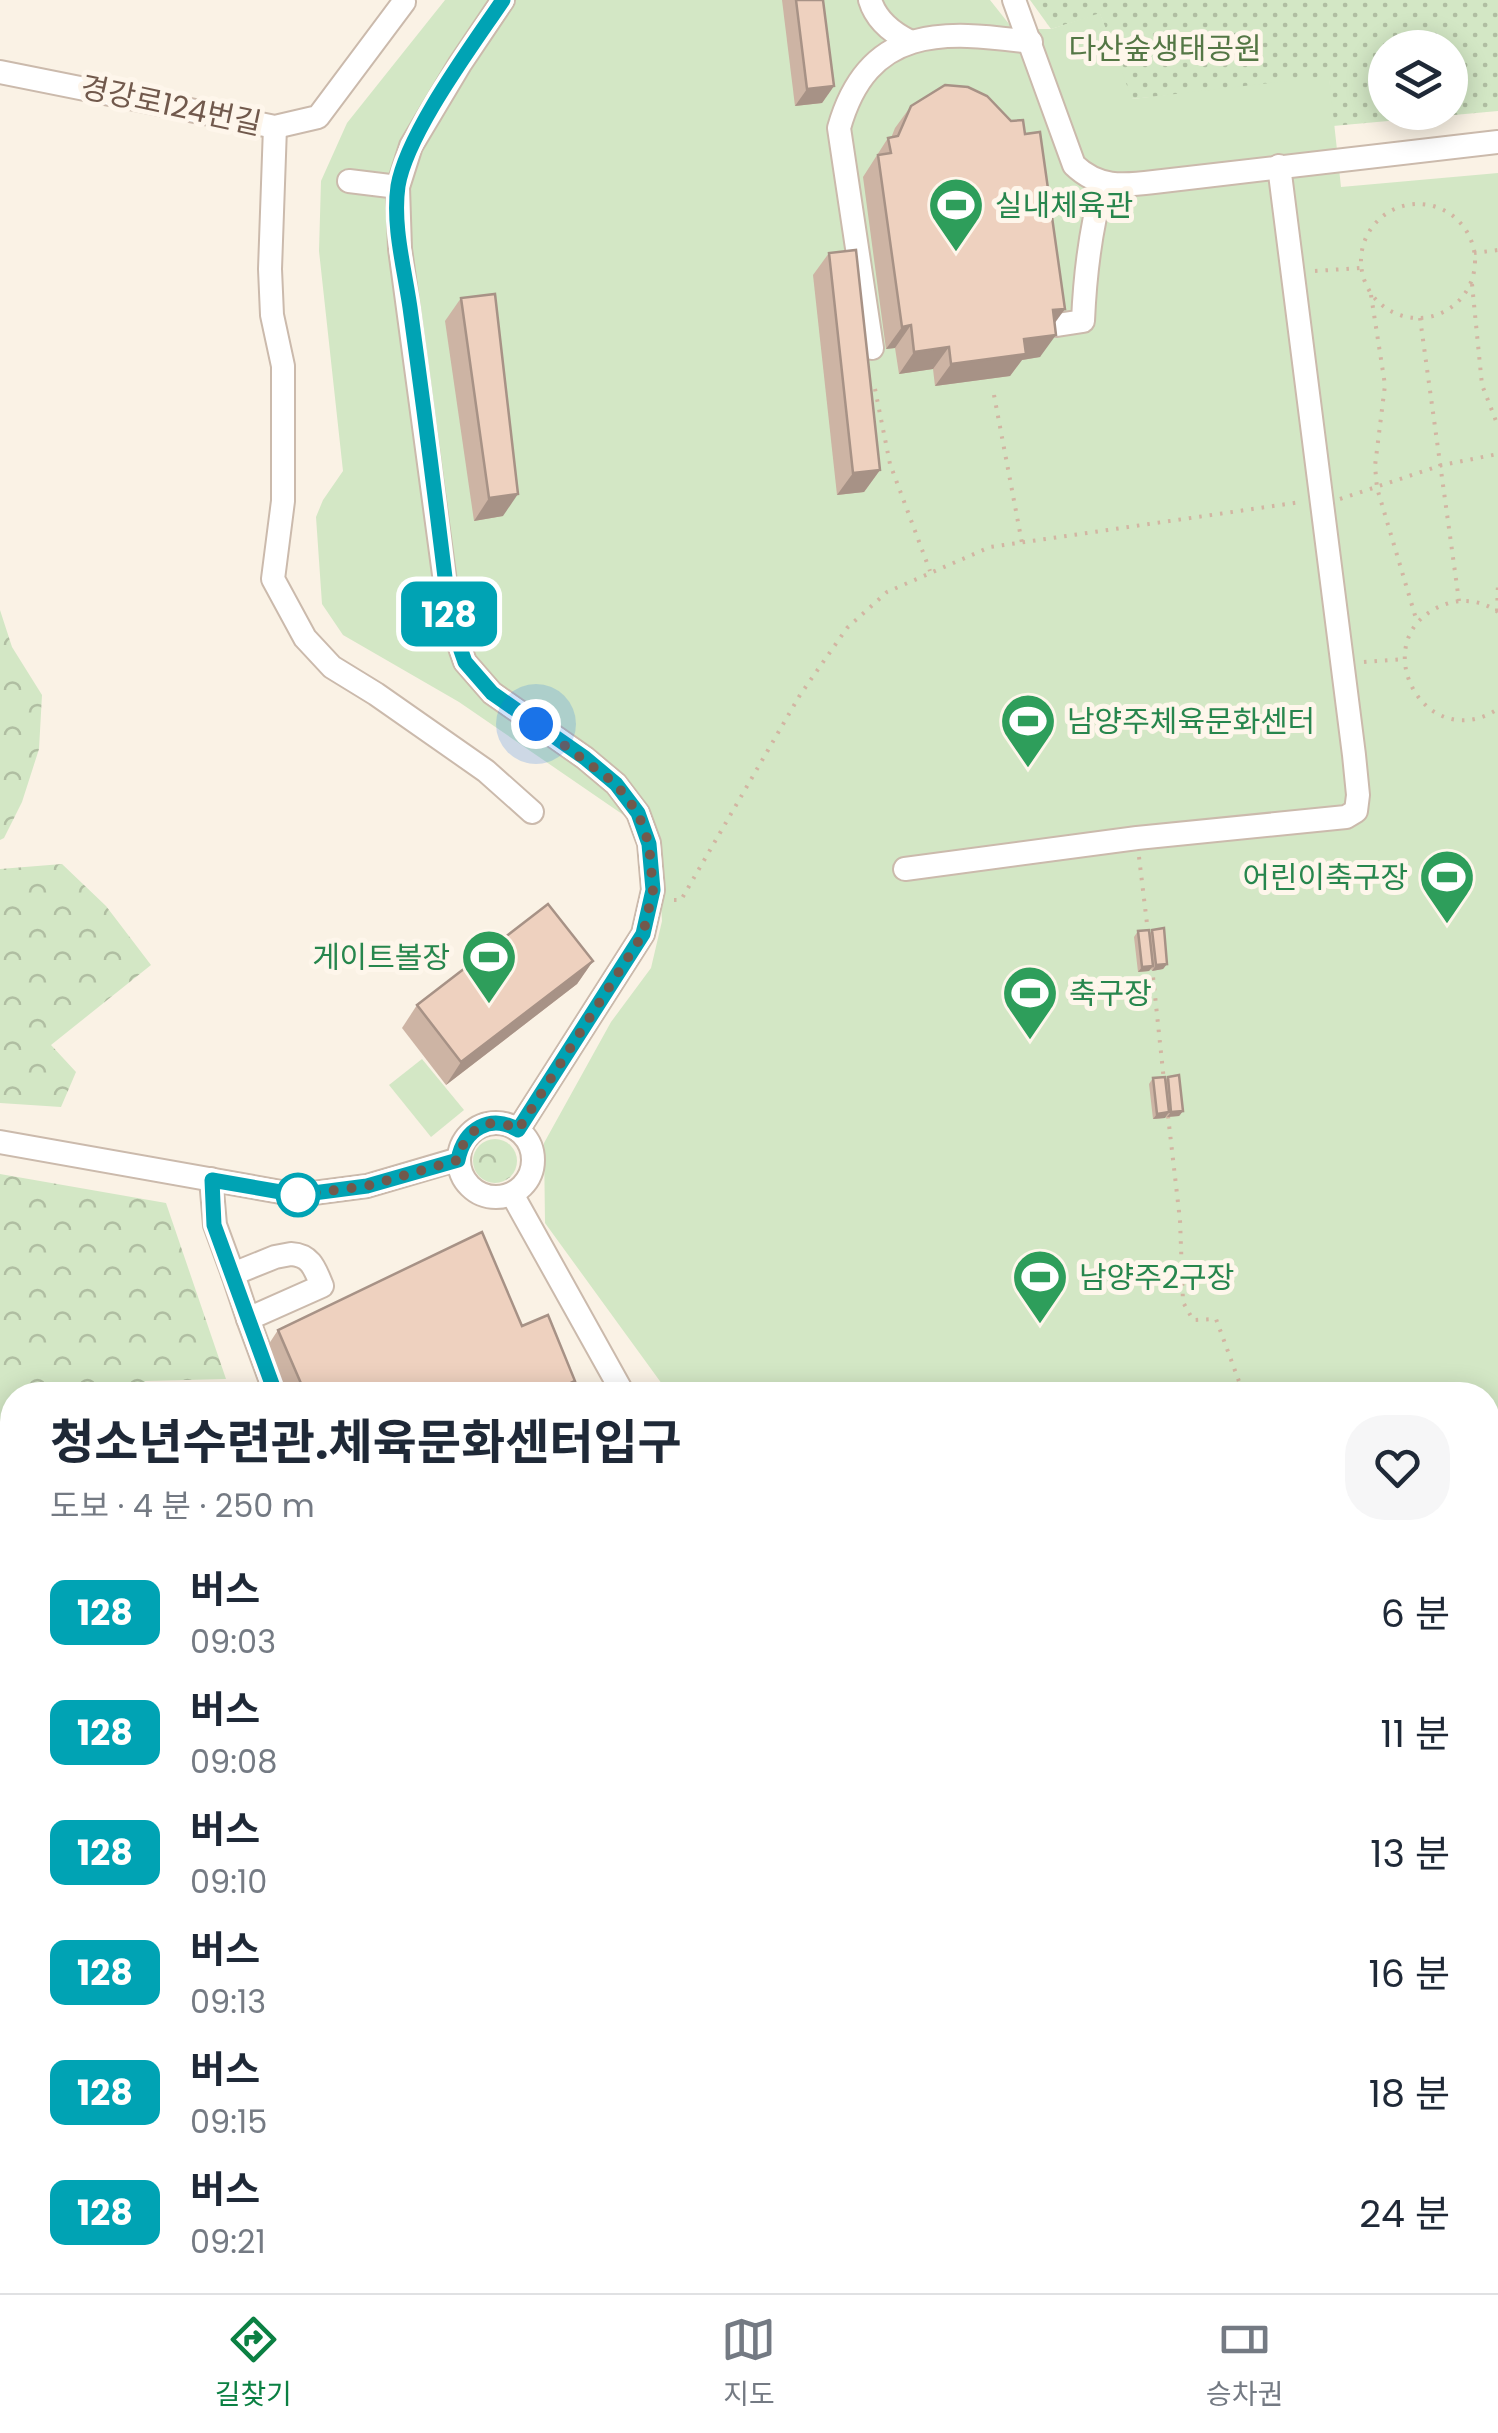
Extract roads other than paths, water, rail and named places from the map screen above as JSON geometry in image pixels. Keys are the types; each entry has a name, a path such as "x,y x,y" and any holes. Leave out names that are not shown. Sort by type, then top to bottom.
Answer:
{"street":[{"path":"503,0 412,146 398,186 400,249 450,619 465,662 492,693 585,758 616,784 638,813 649,844 653,890 643,934 518,1130"},
{"path":"870,0 890,31 909,41"},
{"path":"1014,0 1074,166 1087,178 1103,184 1129,185 1498,142"},
{"name":"경강로124번길","path":"0,72 274,127 318,117 404,2"},
{"path":"872,348 839,128 848,97 874,63 909,41 965,33 1030,42"},
{"path":"274,127 270,270 272,315 283,366 283,501 272,579 304,638 332,667 486,771 532,812"},
{"path":"906,869 1137,838 1346,817 1356,810 1358,795 1279,166"},
{"path":"348,180 398,186"},
{"path":"1057,325 1084,322 1089,242 1103,184"},
{"path":"500,1123 518,1130 530,1143 533,1166 529,1178 512,1194 498,1198 474,1190 465,1181 458,1160 461,1145 477,1128 500,1123"},
{"path":"0,1142 298,1195 367,1186 458,1160"},
{"path":"212,1180 214,1225 271,1382"},
{"path":"512,1194 617,1382"},
{"path":"234,1274 276,1257 303,1255 312,1263 322,1286 248,1320"}],"place":[{"name":"실내체육관","path":"956,254"},
{"name":"남양주체육문화센터","path":"1028,770"},
{"name":"어린이축구장","path":"1447,926"},
{"name":"게이트볼장","path":"489,1006"},
{"name":"축구장","path":"1030,1042"},
{"name":"남양주2구장","path":"1040,1326"}],"park label":[{"name":"다산숲생태공원","path":"1165,48"}]}
